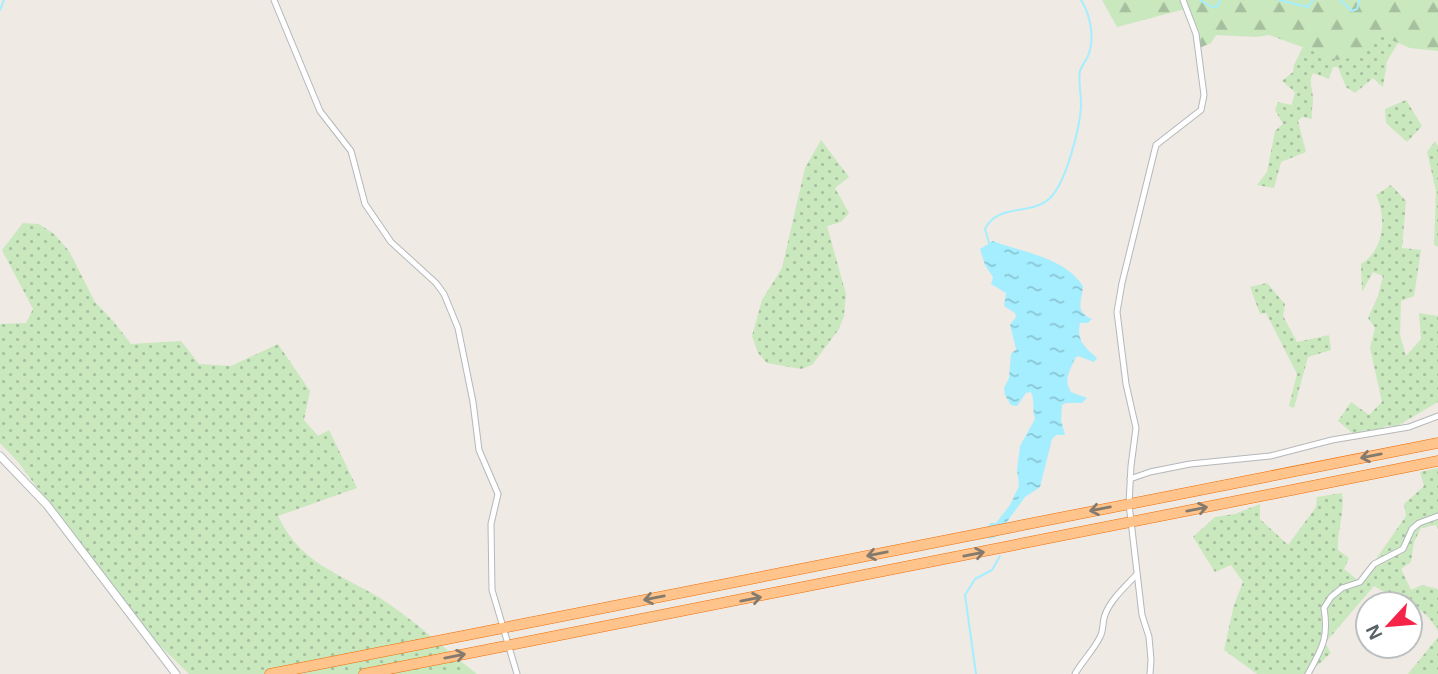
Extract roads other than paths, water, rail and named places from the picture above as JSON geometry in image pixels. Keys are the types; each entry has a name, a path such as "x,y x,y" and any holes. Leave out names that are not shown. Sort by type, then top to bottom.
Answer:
{"highway":[{"path":"270,674 1438,443"},
{"path":"364,674 1438,461"}],"street":[{"path":"274,0 320,111 351,151 365,204 391,242 436,283 444,294 458,328 473,402 479,450 498,494 491,533 492,590 517,674"},
{"path":"1150,674 1149,636 1142,615 1129,503 1136,428 1126,384 1118,327 1122,283 1156,145 1201,110 1204,95 1196,34 1183,0"},
{"path":"1130,479 1190,464 1270,456 1332,440 1409,427 1438,415"},
{"path":"0,456 47,505 176,674"},
{"path":"1308,674 1325,644 1327,626 1324,608 1331,597 1360,582 1374,564 1403,549 1412,529 1419,523 1438,516"},
{"path":"1075,674 1103,632 1104,615 1136,575"}],"water":[{"path":"993,241 1054,262 1075,276 1083,286 1081,309 1092,319 1088,323 1080,323 1080,339 1097,358 1094,362 1078,356 1075,358 1068,375 1069,387 1071,392 1087,398 1082,403 1062,405 1061,420 1065,435 1056,435 1052,439 1040,487 1025,497 996,537 989,539 987,529 990,523 996,523 1010,505 1019,486 1017,470 1020,446 1035,419 1031,392 1026,393 1017,406 1011,405 1005,395 1011,354 1016,349 1010,325 1016,317 1015,313 1004,306 1006,293 991,284 993,277 985,265 980,249"}],"waterway":[{"path":"0,10 4,0"},
{"path":"990,246 985,229 990,221 1006,213 1043,203 1056,191 1067,167 1080,113 1080,71 1088,56 1091,42 1089,20 1081,0"},
{"path":"1200,0 1212,7 1218,6 1220,0"},
{"path":"1279,0 1308,7 1313,0"},
{"path":"1340,0 1352,11 1357,9 1359,0"},
{"path":"976,674 965,595 975,579 992,570 1000,556"}]}
